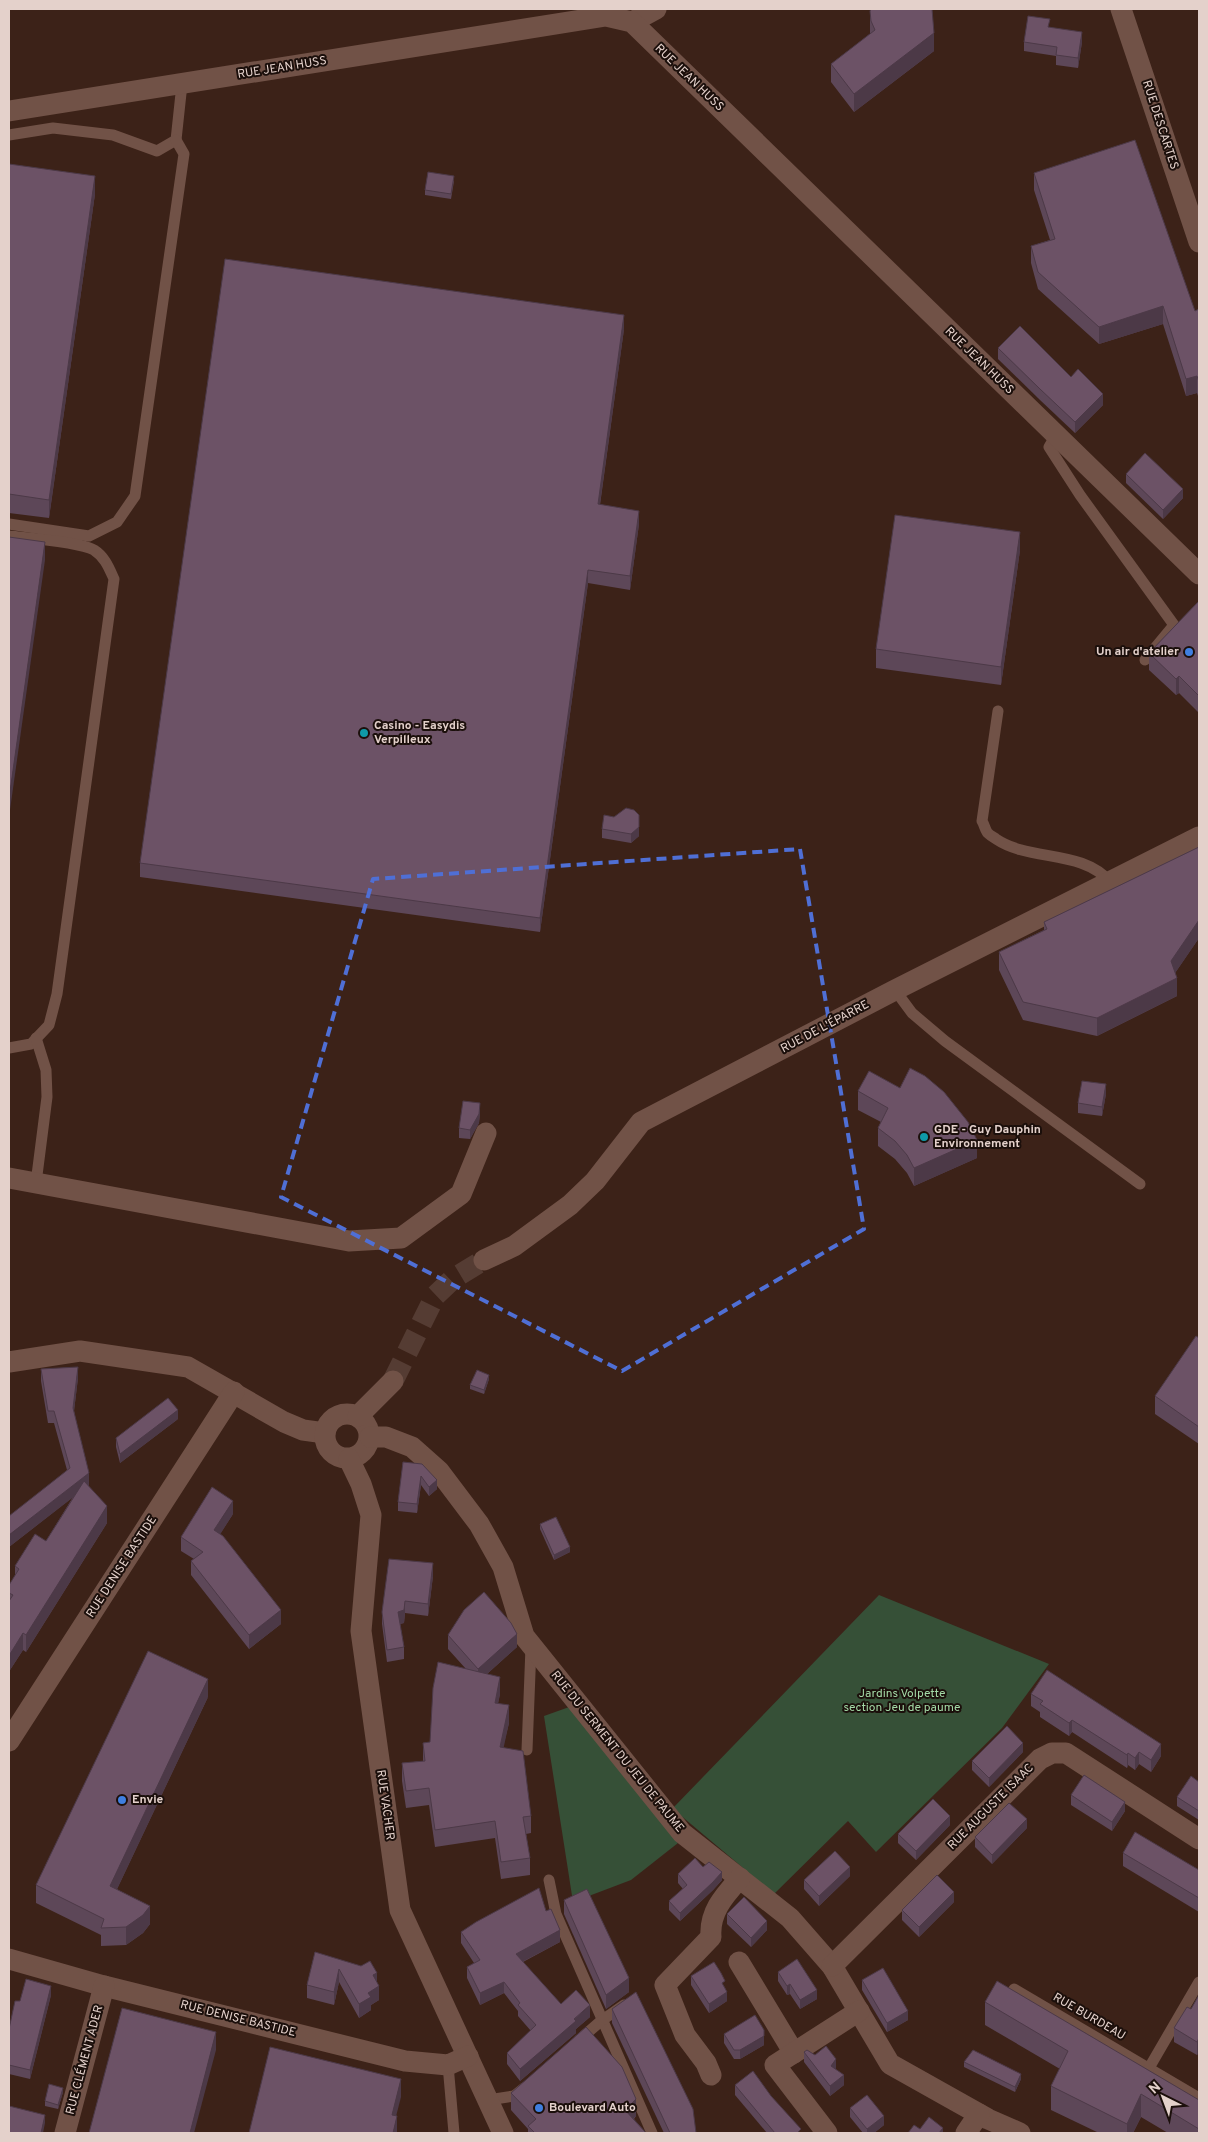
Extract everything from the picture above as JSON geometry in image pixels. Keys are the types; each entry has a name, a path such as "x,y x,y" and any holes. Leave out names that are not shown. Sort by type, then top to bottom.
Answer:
{"street":[{"path":"632,22 656,9"},
{"name":"RUE DESCARTES","path":"1121,9 1199,242"},
{"name":"RUE JEAN HUSS","path":"9,111 606,16 632,22 1199,574"},
{"name":"RUE DE L'ÉPARRE","path":"484,1260 514,1246 570,1205 595,1181 641,1122 894,990 1199,837"},
{"path":"9,1178 349,1241 401,1238 461,1194 486,1132"},
{"path":"9,1362 80,1351 188,1367 284,1422 303,1430 325,1433"},
{"path":"358,1416 393,1381"},
{"name":"RUE DENISE BASTIDE","path":"9,1741 234,1392"},
{"path":"351,1414 358,1416 367,1425 370,1437 369,1443 362,1453 349,1459 337,1456 331,1452 325,1440 327,1426 337,1416 351,1414"},
{"name":"RUE DU SERMENT DU JEU DE PAUME","path":"370,1437 386,1437 412,1447 445,1478 479,1524 503,1567 524,1636 682,1833 790,1918 832,1966 890,2064 979,2114 1020,2133"},
{"name":"RUE VACHER","path":"349,1459 361,1484 371,1515 361,1631 400,1910 503,2133"},
{"name":"RUE AUGUSTE ISAAC","path":"832,1966 1040,1759 1052,1752 1066,1753 1199,1839"},
{"path":"711,2074 706,2063 685,2035 664,1985 711,1937 715,1911 740,1878"},
{"name":"RUE DENISE BASTIDE","path":"9,1959 104,1986 405,2061 448,2065 468,2056"},
{"path":"739,1962 794,2053"},
{"name":"RUE CLÉMENT ADER","path":"65,2133 104,1986"},
{"path":"827,2133 775,2065 859,2011"},
{"path":"966,2133 979,2114"}],"lane":[{"path":"9,524 90,536 118,522 135,496 184,154 176,140 182,84"},
{"path":"9,135 53,128 113,135 157,151 176,140"},
{"path":"1056,435 1049,447 1080,495 1174,625 1145,660"},
{"path":"9,536 69,544 93,550 107,562 114,579 57,994 49,1025 31,1044 9,1048"},
{"path":"998,711 982,821 987,833 1006,845 1064,858 1101,872 1110,882"},
{"path":"894,990 912,1012 945,1041 1140,1184"},
{"path":"36,1038 46,1070 47,1097 36,1182"},
{"path":"527,1750 531,1645"},
{"path":"548,1880 556,1914 601,2021 652,2133"},
{"path":"1149,2068 1199,1982"},
{"name":"RUE BURDEAU","path":"1014,1989 1199,2098"},
{"path":"572,2046 601,2021 636,1997"},
{"path":"448,2065 454,2133"},
{"path":"488,2100 514,2096 536,2077"}],"highlighted area":[{"path":"800,849 864,1229 622,1371 281,1197 373,879"}],"green space":[{"name":"Jardins Volpette section Jeu de paume","path":"879,1595 1049,1664 1002,1728 876,1852 848,1821 774,1894 679,1814 674,1807"},
{"path":"572,1706 678,1843 631,1880 573,1902 544,1716"}],"building":[{"path":"871,9 932,9 934,33 854,94 831,64 875,30 871,21"},
{"path":"1028,16 1050,19 1048,27 1082,32 1078,58 1056,55 1057,47 1024,42"},
{"path":"1135,140 1195,311 1199,309 1199,382 1197,376 1186,379 1163,306 1099,327 1038,272 1031,246 1055,239 1034,173"},
{"path":"9,164 95,176 49,500 9,494"},
{"path":"428,172 454,176 451,194 425,190"},
{"name":"Casino - Easydis Verpilleux","path":"225,259 624,315 598,504 639,511 630,576 588,570 540,918 140,863"},
{"path":"1020,326 1071,377 1078,369 1103,394 1075,422 998,348"},
{"path":"1145,453 1183,489 1163,510 1126,474"},
{"path":"895,515 1020,532 1001,667 876,649"},
{"path":"9,537 45,542 9,799"},
{"path":"1199,601 1199,696 1179,676 1176,679 1149,653"},
{"path":"626,808 634,810 639,815 639,827 631,834 602,829 604,815 614,817"},
{"path":"1199,847 1199,920 1171,961 1177,978 1097,1018 1023,1002 999,952 1047,929 1044,922"},
{"name":"GDE - Guy Dauphin Environnement","path":"910,1068 925,1076 944,1092 968,1122 977,1140 914,1168 907,1155 895,1141 878,1128 888,1108 858,1091 869,1071 900,1088"},
{"path":"1082,1081 1106,1084 1102,1107 1078,1103"},
{"path":"463,1101 480,1103 479,1114 470,1130 459,1128"},
{"path":"1196,1336 1199,1338 1199,1427 1155,1396"},
{"path":"78,1367 73,1408 89,1473 9,1535 9,1516 70,1468 54,1411 48,1411 41,1369"},
{"path":"477,1370 489,1375 484,1390 470,1385"},
{"path":"168,1398 178,1410 120,1454 116,1438"},
{"path":"403,1462 422,1464 437,1480 429,1487 421,1476 417,1504 398,1502"},
{"path":"84,1481 107,1506 26,1635 23,1633 10,1654 9,1601 13,1595 9,1593 9,1585 19,1569 15,1566 35,1534 46,1541"},
{"path":"212,1487 233,1501 214,1530 223,1536 281,1610 249,1635 191,1561 203,1552 181,1537"},
{"path":"556,1517 570,1547 554,1555 540,1524"},
{"path":"389,1559 433,1563 428,1604 405,1601 404,1610 398,1612 404,1647 387,1650 382,1612"},
{"path":"484,1592 511,1623 517,1634 478,1669 448,1635 464,1610"},
{"name":"Envie","path":"148,1651 208,1679 110,1886 150,1906 143,1915 126,1927 101,1928 104,1919 36,1885"},
{"path":"438,1662 500,1677 495,1703 509,1705 500,1747 523,1751 531,1816 523,1817 530,1858 501,1862 495,1821 435,1830 429,1788 406,1791 402,1763 425,1761 423,1743 430,1742 433,1688"},
{"path":"1047,1670 1161,1744 1151,1760 1139,1752 1135,1758 1128,1753 1127,1755 1072,1720 1069,1723 1040,1704 1043,1701 1031,1694"},
{"path":"1007,1726 1023,1743 989,1778 972,1761"},
{"path":"1084,1775 1125,1802 1112,1822 1071,1795"},
{"path":"1191,1776 1199,1782 1199,1811 1177,1797"},
{"path":"933,1799 950,1816 916,1851 898,1834"},
{"path":"1009,1803 1027,1819 992,1855 975,1837"},
{"path":"1135,1832 1199,1870 1199,1898 1123,1853"},
{"path":"835,1851 850,1867 819,1896 804,1880"},
{"path":"695,1858 703,1867 709,1862 722,1872 680,1913 669,1901 687,1885 678,1874"},
{"path":"937,1875 954,1892 919,1927 902,1910"},
{"path":"539,1888 546,1911 551,1909 560,1930 516,1954 561,2004 576,1990 590,2005 574,2019 576,2021 520,2069 507,2053 536,2025 518,2005 520,2003 504,1982 480,1993 467,1967 480,1960 461,1932"},
{"path":"587,1889 629,1978 606,1995 564,1900"},
{"path":"744,1897 767,1921 751,1938 727,1914"},
{"path":"315,1952 361,1966 370,1961 377,1973 373,1975 379,1986 368,1993 371,1997 359,2004 339,1969 334,1992 307,1985"},
{"path":"797,1959 817,1990 800,2000 790,1984 787,1986 778,1972"},
{"path":"714,1962 725,1981 722,1983 727,1992 709,2004 691,1976"},
{"path":"883,1968 908,2011 887,2023 862,1980"},
{"path":"26,1979 51,1986 30,2070 9,2065 9,2029 15,2001 20,2001"},
{"path":"997,1981 1199,2100 1199,2129 1141,2094 1127,2124 1051,2086 1068,2051 985,2002"},
{"path":"636,1992 693,2109 696,2133 670,2133 612,2009"},
{"path":"1199,1995 1199,2038 1197,2042 1174,2028 1187,2007 1191,2009"},
{"path":"122,2008 216,2032 190,2133 89,2133"},
{"path":"755,2015 764,2030 764,2036 740,2050 734,2050 724,2034"},
{"path":"586,2027 622,2067 636,2099 625,2110 646,2133 535,2133 528,2126 536,2119 511,2093"},
{"path":"826,2046 836,2059 831,2066 844,2075 830,2086 804,2052 807,2050 815,2055"},
{"path":"270,2047 401,2079 392,2115 397,2116 393,2133 249,2133"},
{"path":"973,2050 1021,2074 1015,2087 964,2062"},
{"path":"753,2071 771,2096 801,2129 799,2133 775,2133 735,2085"},
{"path":"49,2084 63,2088 58,2105 45,2101"},
{"path":"867,2095 884,2116 867,2129 850,2108"},
{"path":"9,2106 45,2115 41,2133 9,2133"},
{"path":"929,2117 943,2128 939,2133 908,2133 914,2125 920,2129"}],"tunnel":[{"path":"393,1381 435,1296 454,1278 484,1260"}],"place":[{"name":"Un air d'atelier","path":"1189,652"},
{"name":"Casino - Easydis Verpilleux","path":"364,733"},
{"name":"GDE - Guy Dauphin Environnement","path":"924,1137"},
{"name":"Envie","path":"122,1800"},
{"name":"Boulevard Auto","path":"539,2108"}]}
